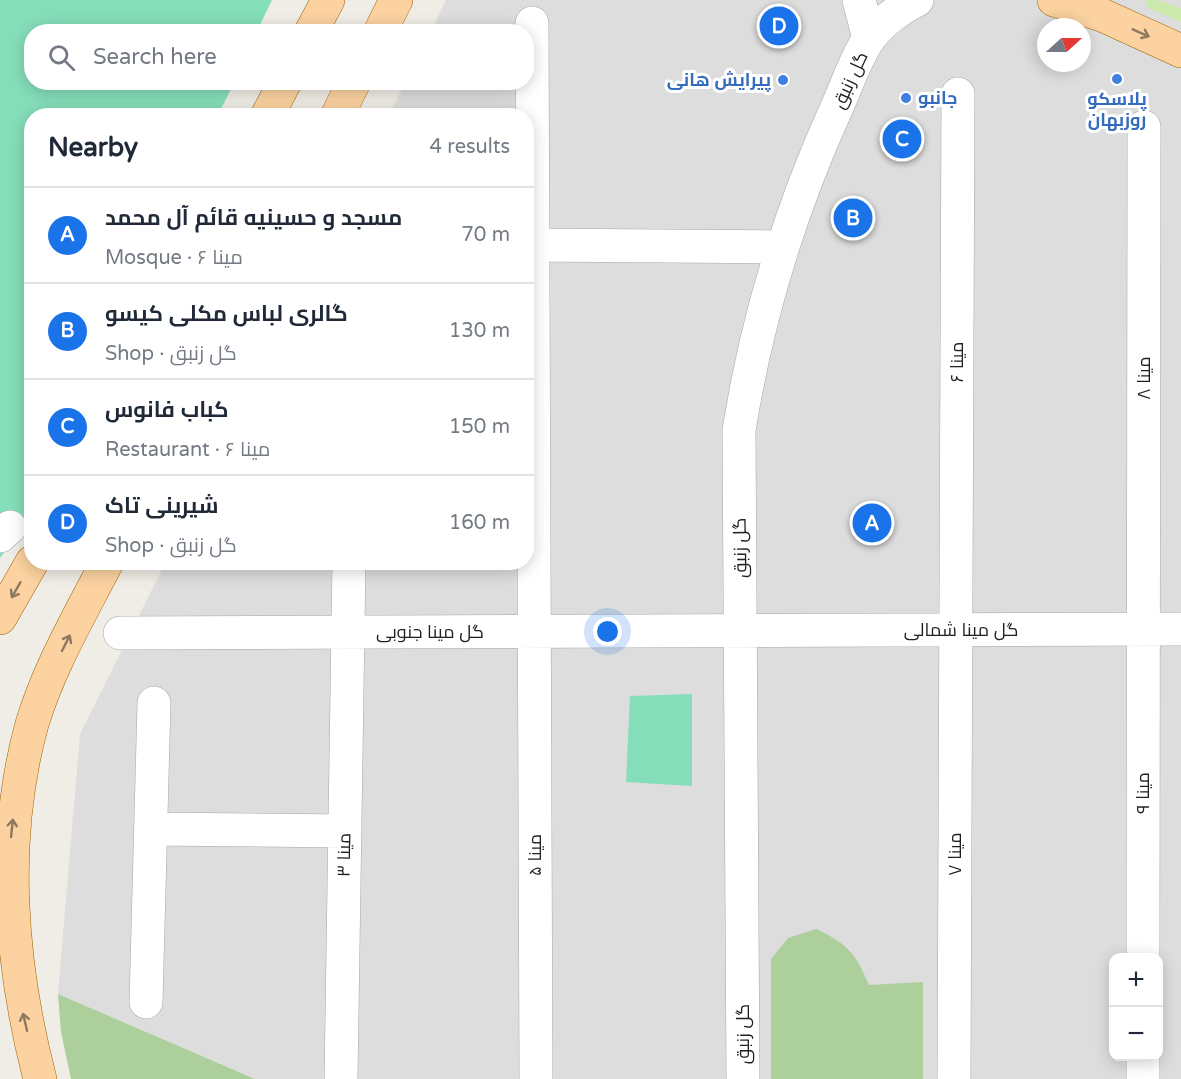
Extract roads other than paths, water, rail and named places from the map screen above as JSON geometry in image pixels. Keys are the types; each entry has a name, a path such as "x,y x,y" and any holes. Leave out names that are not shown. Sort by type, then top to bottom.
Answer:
{"main road":[{"path":"315,24 328,0"},
{"path":"384,24 396,0"},
{"path":"1054,0 1104,7 1181,51"},
{"path":"271,108 281,90"},
{"path":"341,108 350,90"},
{"path":"0,618 27,570"},
{"path":"40,1079 23,1015 15,948 10,844 17,777 32,722 52,670 103,570"}],"street":[{"name":"گل زنبق","path":"859,0 868,39"},
{"name":"گل زنبق","path":"743,1079 739,430 750,359 782,247 819,146 868,39 902,7 917,0"},
{"name":"مینا ۵","path":"532,90 532,108"},
{"name":"مینا ۶","path":"956,630 958,94"},
{"name":"مینا ۸","path":"1143,629 1144,127"},
{"path":"534,245 782,247"},
{"name":"مینا ۳","path":"341,1079 349,570"},
{"name":"مینا ۵","path":"534,570 536,1079"},
{"name":"مینا ۹","path":"1143,629 1143,953"},
{"name":"گل مینا شمالی","path":"740,630 1181,629"},
{"name":"گل مینا جنوبی","path":"120,633 740,630"},
{"name":"مینا ۷","path":"954,1079 956,630"},
{"path":"147,1002 154,703"},
{"path":"151,829 345,831"},
{"path":"1143,1061 1143,1079"}],"place":[{"name":"شیرینی تاک","path":"779,26"},
{"name":"پلاسکو روزبهان","path":"1117,79"},
{"name":"پیرایش هانی","path":"783,80"},
{"name":"جانبو","path":"906,98"},
{"name":"کباب فانوس","path":"902,139"},
{"name":"گالری لباس مکلی کیسو","path":"853,218"},
{"name":"مسجد و حسینیه قائم آل محمد","path":"872,523"}]}
